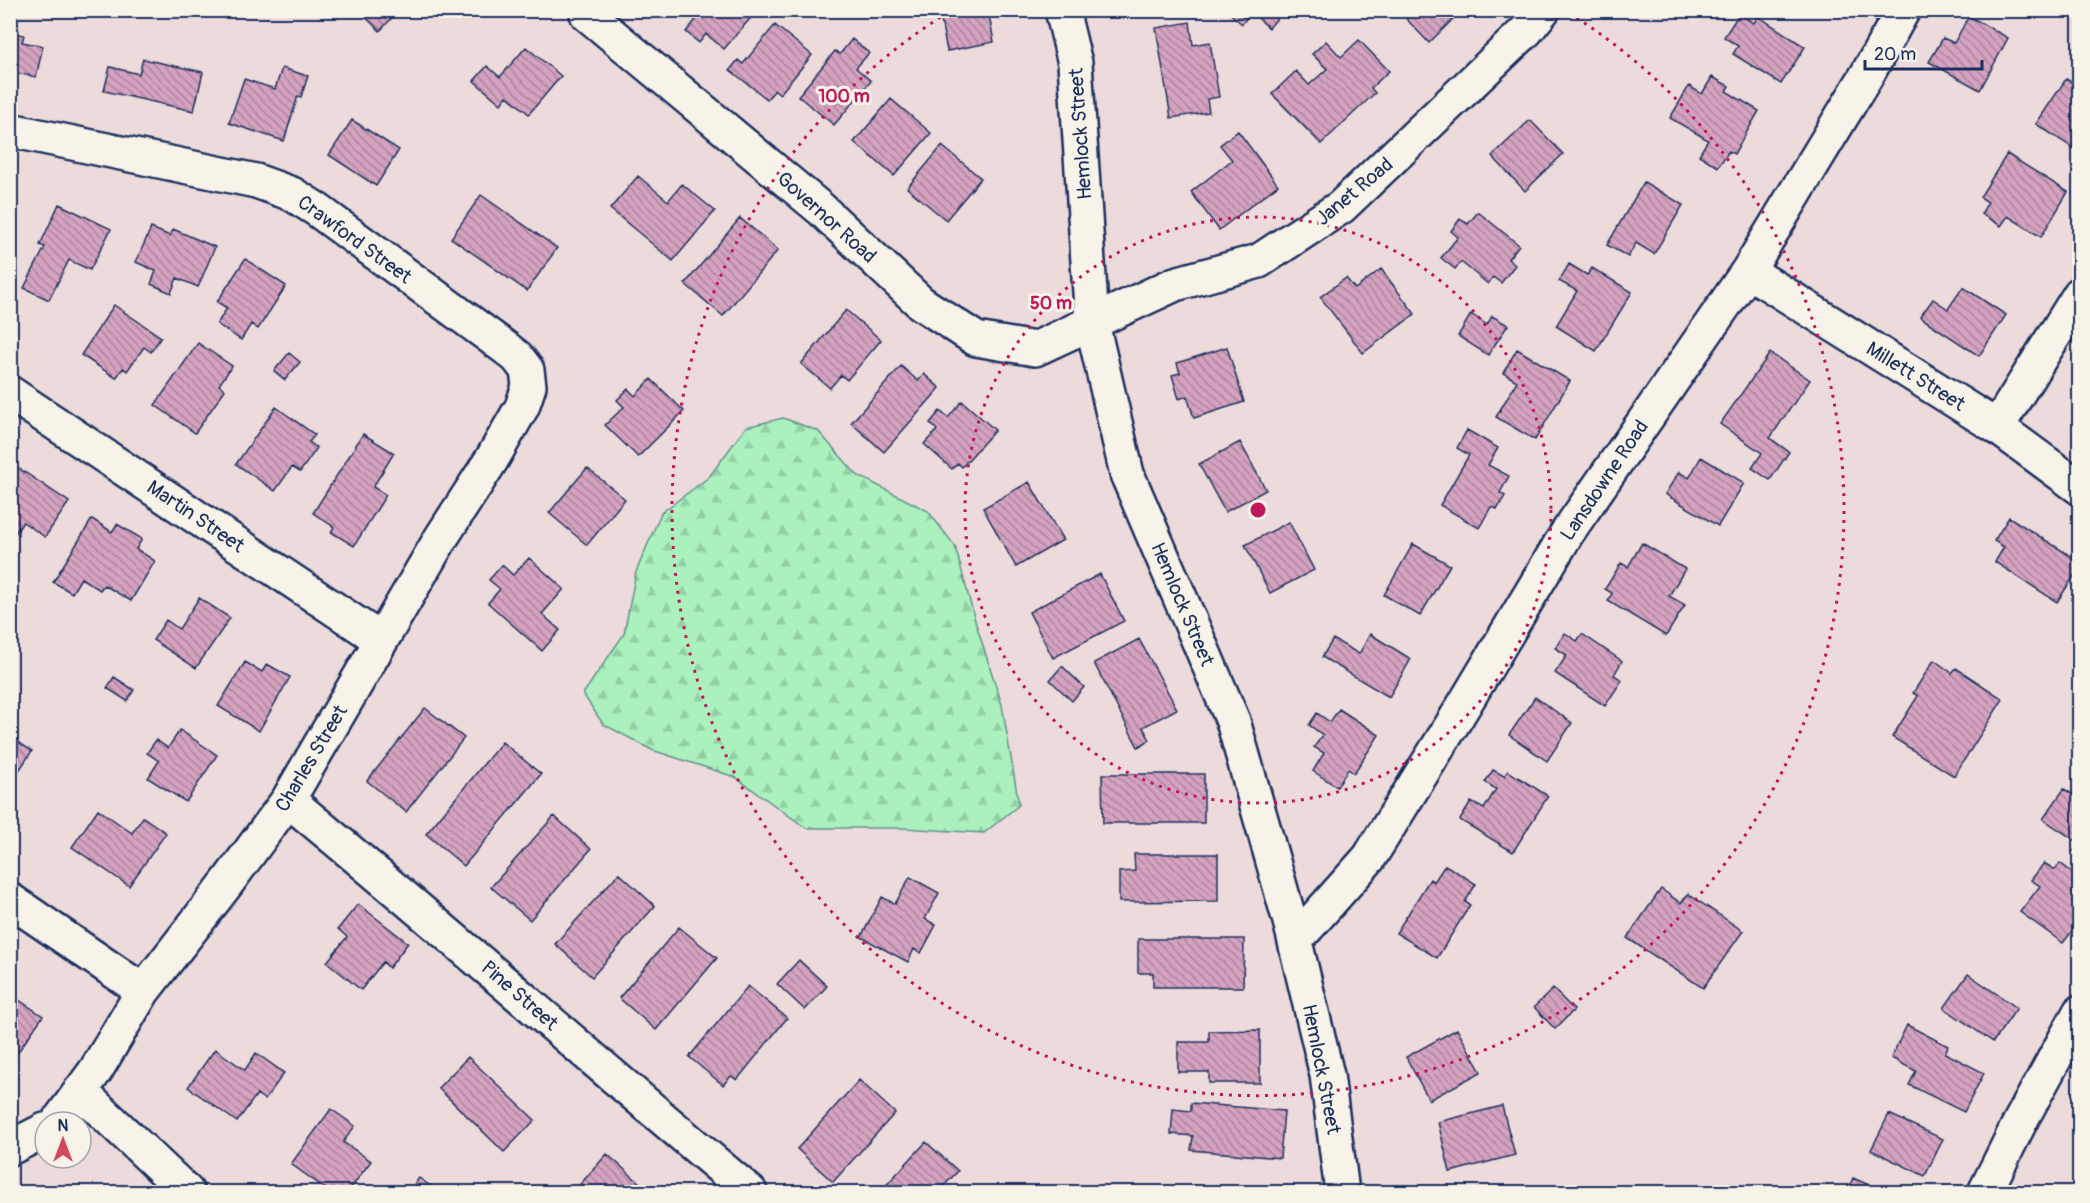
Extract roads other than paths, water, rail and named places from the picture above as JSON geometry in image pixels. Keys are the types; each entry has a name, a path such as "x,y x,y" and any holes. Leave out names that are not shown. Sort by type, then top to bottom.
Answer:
{"street":[{"name":"Hemlock Street","path":"1062,10 1075,63 1092,323 1127,474 1233,721 1295,941 1327,1075 1342,1192"},
{"name":"Janet Road","path":"1092,323 1175,284 1259,261 1341,207 1527,30 1542,10"},
{"name":"Lansdowne Road","path":"1295,941 1369,858 1567,534 1748,271 1868,73 1903,10"},
{"name":"Governor Road","path":"587,14 821,209 921,303 976,339 1035,349 1092,323"},
{"name":"Crawford Street","path":"10,130 256,181 292,194 316,209 507,349 524,366 529,375"},
{"name":"Millett Street","path":"1748,271 1997,428 2079,488"},
{"path":"1997,428 2079,294"},
{"name":"Charles Street","path":"67,1110 96,1070 143,991 288,800 381,640 522,407 529,386 529,375"},
{"name":"Martin Street","path":"10,393 381,640"},
{"name":"Pine Street","path":"288,800 401,892 643,1103 750,1192"},
{"path":"10,900 143,991"},
{"path":"1985,1192 2079,1012"},
{"path":"80,1091 187,1192"},
{"path":"10,1148 33,1136"}]}
